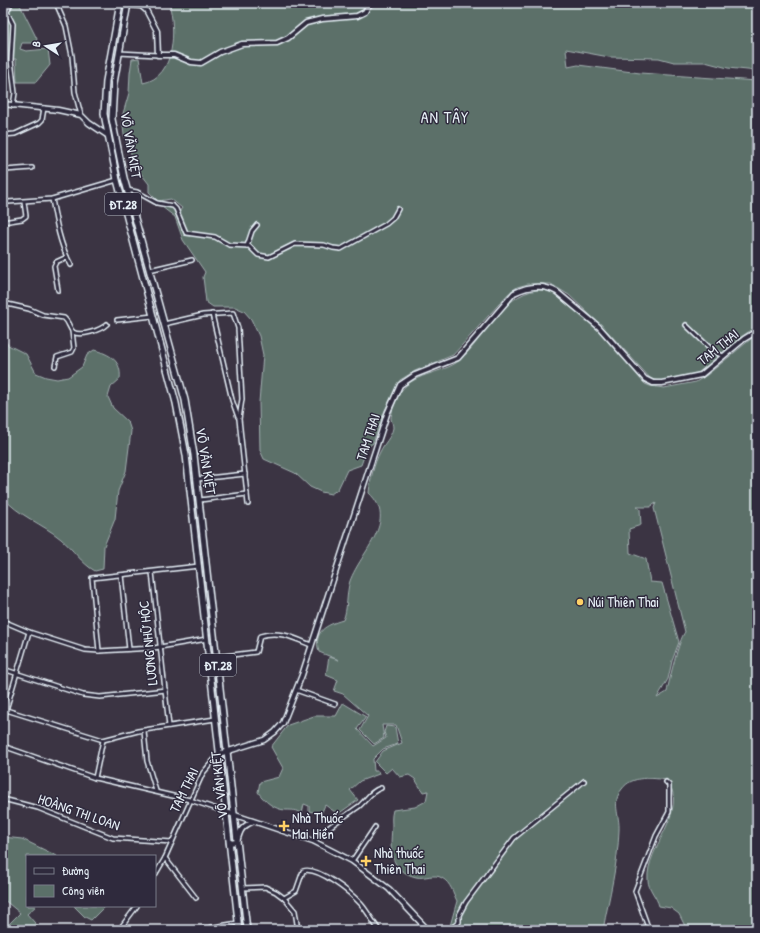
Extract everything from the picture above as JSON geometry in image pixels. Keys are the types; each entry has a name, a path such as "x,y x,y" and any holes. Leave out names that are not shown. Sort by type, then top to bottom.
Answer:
{"main road":[{"path":"120,3 128,4"},
{"name":"VÕ VĂN KIỆT","path":"120,3 104,98 104,114 117,180 176,402 186,455 239,930"},
{"name":"VÕ VĂN KIỆT","path":"128,4 112,94 112,120 127,190 185,400 198,480 247,930"},
{"path":"107,135 115,133"},
{"path":"148,296 156,293"},
{"path":"176,402 185,400"}],"street":[{"path":"11,3 7,12 13,24 11,60 15,93 13,106"},
{"path":"56,3 66,26 72,56 75,92 81,115 89,123 107,135"},
{"path":"120,53 174,55 191,62 201,63 220,52 242,44 277,43 288,38 306,23 322,19 357,16 365,12 368,6 372,3"},
{"path":"128,4 141,6 146,10 157,31 158,55"},
{"path":"3,104 44,108 81,115"},
{"path":"3,135 15,134 39,123 42,120 44,108"},
{"path":"32,168 4,170 3,204 52,199 117,180"},
{"path":"127,190 137,192 157,203 173,206 186,233 216,237 229,246 247,246 261,256 269,257 295,244 324,245 341,249 383,226 393,218 398,209"},
{"path":"52,199 56,222 71,265"},
{"path":"3,222 22,219 26,216 24,202"},
{"path":"247,246 252,231 257,225"},
{"path":"58,290 54,266 56,262 67,257"},
{"path":"149,270 192,260"},
{"name":"TAM THAI","path":"156,873 165,858 203,773 219,754 264,740 275,732 283,723 296,690 387,414 400,386 415,375 458,358 514,293 522,289 549,287 557,292 598,327 649,382 662,383 697,376 707,371 723,356 757,331"},
{"path":"3,303 29,308 43,315 64,318 72,331 74,348 72,352 57,357 55,366"},
{"path":"164,324 203,314 233,313 238,328 242,399 239,419"},
{"path":"212,314 232,400 239,419 248,504"},
{"path":"117,320 153,316"},
{"path":"72,331 88,332 107,324"},
{"path":"686,325 712,351 723,356"},
{"path":"198,480 245,474"},
{"path":"200,500 247,494"},
{"path":"99,651 92,578 199,566"},
{"name":"LƯƠNG NHỮ HỘC","path":"3,669 83,695 100,697 166,690 152,572"},
{"path":"121,575 129,649"},
{"path":"3,621 29,632 85,650 99,651 160,647 207,638"},
{"path":"3,720 4,710 29,632"},
{"path":"217,657 256,652 260,636 264,635 283,634 311,645"},
{"path":"166,690 169,726"},
{"path":"296,690 335,704"},
{"path":"4,710 103,740 169,726 216,719"},
{"path":"144,731 147,761 156,791"},
{"path":"95,778 103,740"},
{"path":"3,746 95,778 190,800 234,814 252,822 313,841 352,861 389,889 428,930"},
{"path":"449,930 459,922 459,915 466,902 514,838 584,781"},
{"path":"649,930 635,891 656,836 669,812 669,785 666,782"},
{"path":"313,841 338,820 364,802 372,792 381,788"},
{"name":"HOÀNG THỊ LOAN","path":"3,799 38,808 113,838 172,842"},
{"path":"229,843 237,842 240,831 244,826 252,822"},
{"path":"352,861 374,827"},
{"path":"165,858 196,898"},
{"path":"284,898 296,891 303,871 313,871 346,890 361,904 379,930"},
{"path":"242,888 265,887 284,898 297,916 298,930"},
{"path":"119,930 136,907"},
{"path":"196,930 238,923"}],"green space":[{"path":"8,3 19,3 37,39 35,43 22,43 20,49 26,51 48,49 50,65 36,82 17,82 16,59 3,60 3,9"},
{"path":"169,3 757,3 757,71 728,68 705,62 674,62 659,58 609,57 566,49 568,67 578,65 640,73 757,81 757,326 741,337 698,373 659,381 651,379 608,332 569,295 551,284 528,284 517,287 508,294 453,355 415,371 400,380 385,410 373,443 367,448 361,465 347,470 338,489 331,494 321,492 310,487 295,473 264,459 260,450 259,402 263,355 259,336 251,319 244,311 235,307 213,307 206,302 203,277 205,272 183,240 175,217 162,207 175,208 179,212 182,208 171,199 158,201 149,192 149,184 136,167 124,135 122,117 129,93 132,59 139,58 143,83 154,79 162,72 168,62 173,38 173,26"},
{"path":"537,290 546,290 553,293 594,326 645,384 650,386 664,388 696,382 707,375 757,334 757,921 745,930 687,930 679,914 671,908 659,906 648,883 649,868 653,855 670,817 673,804 673,792 667,780 643,778 631,781 626,785 622,789 617,799 616,804 619,830 617,855 603,930 453,930 450,926 457,901 448,883 439,877 416,877 407,874 396,864 393,858 391,844 393,810 415,807 426,801 428,791 423,792 415,779 409,775 400,777 392,768 386,773 375,762 383,751 402,743 396,725 382,725 384,738 374,744 360,730 368,716 343,694 334,691 338,680 326,675 329,657 339,660 319,652 319,634 331,624 343,620 346,611 350,581 375,536 379,525 380,514 377,504 369,493 373,472 378,457 392,432 393,427 391,417 398,396 403,388 410,382 444,369 460,360 503,309 513,300 524,294","holes":["656,503 654,508 685,632 677,651 667,692 657,698 668,679 672,661 679,642 662,583 650,582 646,559 630,553 629,529 641,525 640,509 637,507 650,507"]},
{"path":"3,336 8,345 26,354 36,373 46,377 57,379 68,377 82,367 87,355 94,350 110,356 119,367 120,379 111,387 108,397 113,408 128,422 131,431 126,471 118,491 115,519 104,546 103,569 95,571 90,568 61,539 15,509 3,497"},
{"path":"343,703 366,717 357,729 373,746 386,738 384,732 386,726 395,727 398,744 383,749 373,759 374,771 378,771 379,774 360,781 350,790 358,800 338,814 325,805 321,814 309,811 309,806 304,804 302,813 294,810 282,810 263,799 258,792 260,782 279,777 283,768 271,747 288,725 314,716 336,716"},
{"path":"3,837 22,839 55,855 26,855 26,907 35,907 27,914 41,930 7,930 5,928 20,913 3,899"},
{"path":"75,907 104,907 91,920 85,917"}],"place":[{"name":"Núi Thiên Thai","path":"580,602"},
{"name":"Nhà Thuốc Mai Hiền","path":"284,826"},
{"name":"Nhà thuốc Thiên Thai","path":"366,861"}],"district":[{"name":"AN TÂY","path":"445,117"}]}
